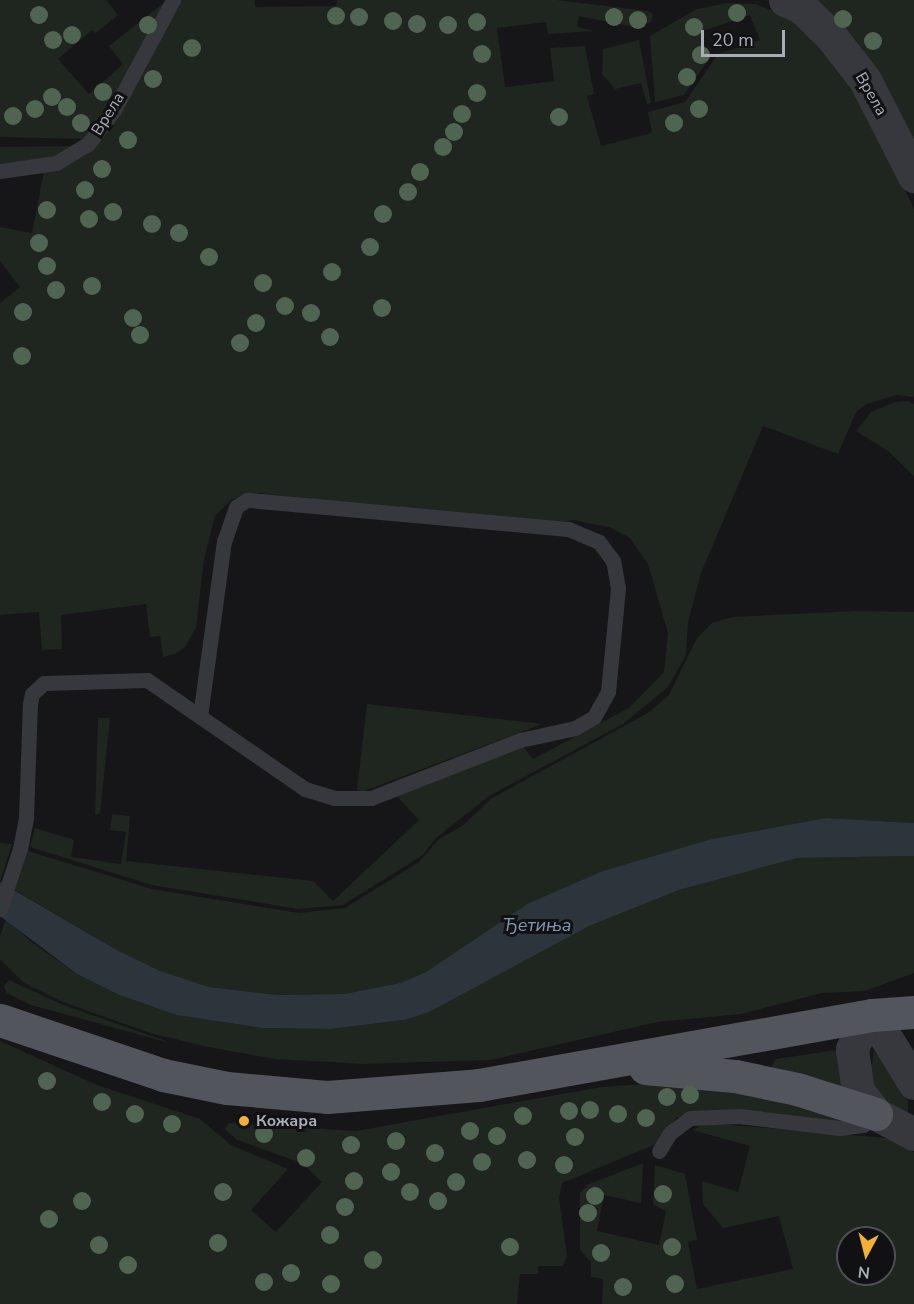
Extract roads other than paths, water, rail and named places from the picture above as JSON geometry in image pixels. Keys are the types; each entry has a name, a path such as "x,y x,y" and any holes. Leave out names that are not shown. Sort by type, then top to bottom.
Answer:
{"main road":[{"path":"0,1020 163,1075 227,1088 291,1095 359,1097 428,1092 868,1016 914,1012"},
{"path":"602,1062 735,1076 797,1089 876,1114"}],"street":[{"name":"Врела","path":"785,0 802,8 830,35 864,80 914,176"},
{"path":"914,1083 868,1016 852,1049 854,1076 865,1104 876,1114 914,1134"}],"lane":[{"name":"Врела","path":"0,171 56,164 88,144 114,110 173,0"},
{"path":"0,909 20,849 28,784 30,704 38,687 51,680 147,680 305,789 334,798 358,799 382,795 520,740 575,728 594,717 605,702 618,588 613,561 599,542 568,529 247,500 236,507 224,541 200,716"},
{"path":"659,1151 670,1133 690,1118 739,1116 839,1128 863,1125 876,1114"}],"water":[{"name":"Ђетиња","path":"826,818 914,823 914,856 797,858 679,890 589,926 429,1012 404,1020 331,1029 262,1028 176,1015 117,994 77,974 0,916 0,882 117,950 158,970 209,987 278,995 344,994 400,983 426,972 527,904 603,871 712,839"}],"place":[{"name":"Кожара","path":"244,1121"}]}
